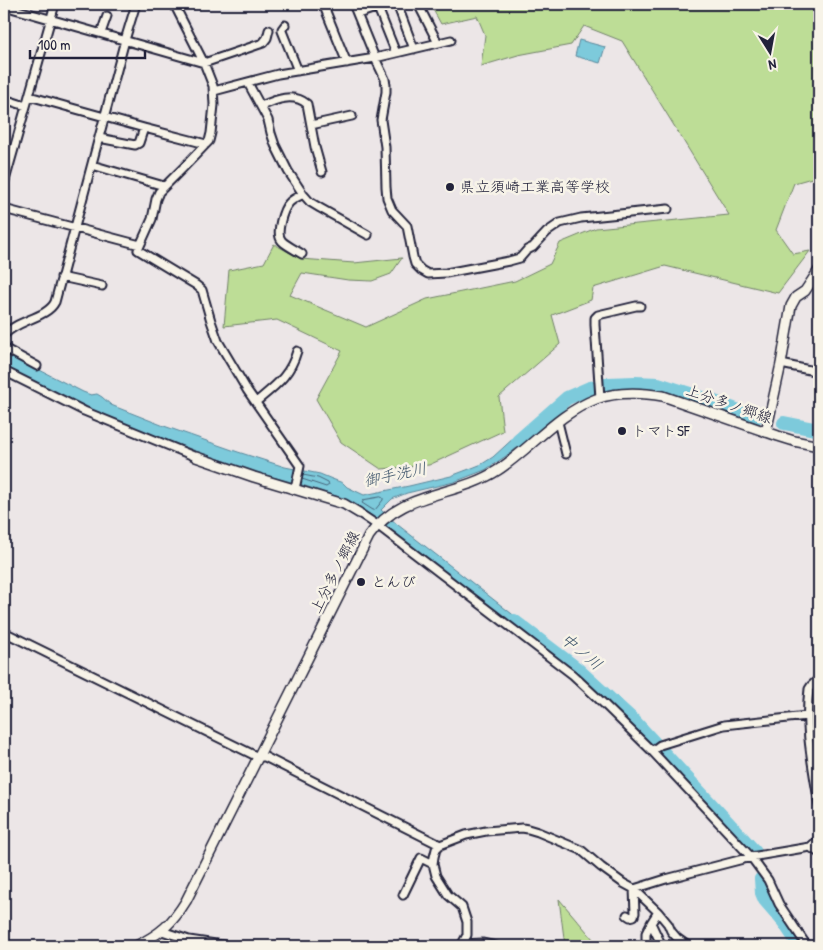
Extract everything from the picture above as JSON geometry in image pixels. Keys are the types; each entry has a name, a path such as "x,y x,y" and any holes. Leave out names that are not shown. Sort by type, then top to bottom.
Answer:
{"main road":[{"path":"766,432 791,306 796,297 808,288 819,270"},
{"name":"上分多ノ郷線","path":"136,946 153,938 162,931 175,918 186,902 351,569 378,523 390,514 421,498 462,486 490,474 514,458 558,422 600,394 611,395 633,392 663,396 794,441 819,446"},
{"path":"196,457 254,477 296,486 359,513"}],"street":[{"path":"4,184 55,4"},
{"path":"4,335 14,326 52,307 136,4"},
{"path":"174,4 204,63 214,91 215,99 210,137 206,144 159,192 152,219 138,250 201,288 215,336 248,390 300,466 296,486"},
{"path":"323,4 347,63"},
{"path":"354,4 386,86 381,120 385,147 387,198 392,210 407,226 415,264 421,270 428,274 446,273 509,261 520,258 527,250 534,247 547,232 560,224 581,218 668,209"},
{"path":"358,14 387,4"},
{"path":"397,4 414,49"},
{"path":"418,4 438,43"},
{"path":"4,6 204,63 263,43 269,30"},
{"path":"378,8 396,53"},
{"path":"101,33 107,16"},
{"path":"285,26 282,31 298,71"},
{"path":"214,91 278,74 375,58 452,40"},
{"path":"248,83 268,120 275,146 302,194 310,202 368,235"},
{"path":"30,96 206,144"},
{"path":"261,106 276,99 284,98 300,99 306,104 322,172"},
{"path":"4,99 26,106"},
{"path":"311,125 352,116"},
{"path":"99,138 135,146 140,143 144,128"},
{"path":"92,165 164,186"},
{"path":"302,194 289,202 281,220 279,234 282,241 302,254"},
{"path":"4,209 140,245"},
{"path":"61,277 102,286"},
{"path":"600,394 595,318 598,315 640,306"},
{"path":"4,348 37,366"},
{"path":"256,402 278,384 290,370 298,351"},
{"path":"781,364 819,372"},
{"path":"4,371 84,411 196,457"},
{"path":"558,422 566,454"},
{"path":"359,513 378,523 573,675 656,748 751,857 768,880 779,904 807,946"},
{"path":"4,632 440,845"},
{"path":"819,679 810,689 807,716 819,805"},
{"path":"656,748 724,725 807,716"},
{"path":"462,945 467,935 464,912 462,907 448,894 436,876 433,864 436,849 440,845 466,835 514,828 528,829 581,850 601,867 634,889 658,912 677,938 688,946"},
{"path":"634,889 751,857 810,847 819,838"},
{"path":"810,847 819,853"},
{"path":"404,895 421,858 433,864"},
{"path":"627,915 630,917 634,916 634,889"},
{"path":"646,940 646,933 658,912"},
{"path":"651,924 662,946"},
{"path":"162,931 180,938 229,946"},
{"path":"177,946 180,938"},
{"path":"462,945 482,943 496,946"}],"green space":[{"path":"430,4 819,4 819,176 794,183 776,230 793,254 810,251 778,293 665,266 593,288 591,300 552,315 560,344 499,397 503,431 429,465 381,469 341,442 316,399 342,351 277,320 224,326 229,270 264,263 274,244 301,259 354,263 402,258 391,274 372,281 348,280 302,273 290,295 366,327 427,299 515,281 550,264 560,243 596,228 729,215 622,41 584,26 571,45 518,55 481,66 485,35 477,16 441,24"},
{"path":"559,899 599,946 565,946"}],"water":[{"path":"579,40 605,47 600,63 575,56"},
{"path":"4,352 83,392 91,395 97,394 111,405 238,452 285,467 320,474 343,483 364,495 451,476 482,464 493,457 528,425 535,432 512,452 485,470 454,482 407,493 392,499 381,510 530,628 525,634 371,515 345,499 269,476 113,420 4,367"}],"waterway":[{"name":"御手洗川","path":"518,441 567,398 590,388 608,384 658,384 756,417"},
{"name":"御手洗川","path":"784,423 819,430"},
{"name":"中ノ川","path":"514,621 576,668 635,722 755,852"},
{"name":"中ノ川","path":"761,879 762,893 765,900 784,922 800,946"}],"place":[{"name":"県立須崎工業高等学校","path":"450,187"},
{"name":"トマトSF","path":"622,431"},
{"name":"とんび","path":"361,582"}]}
